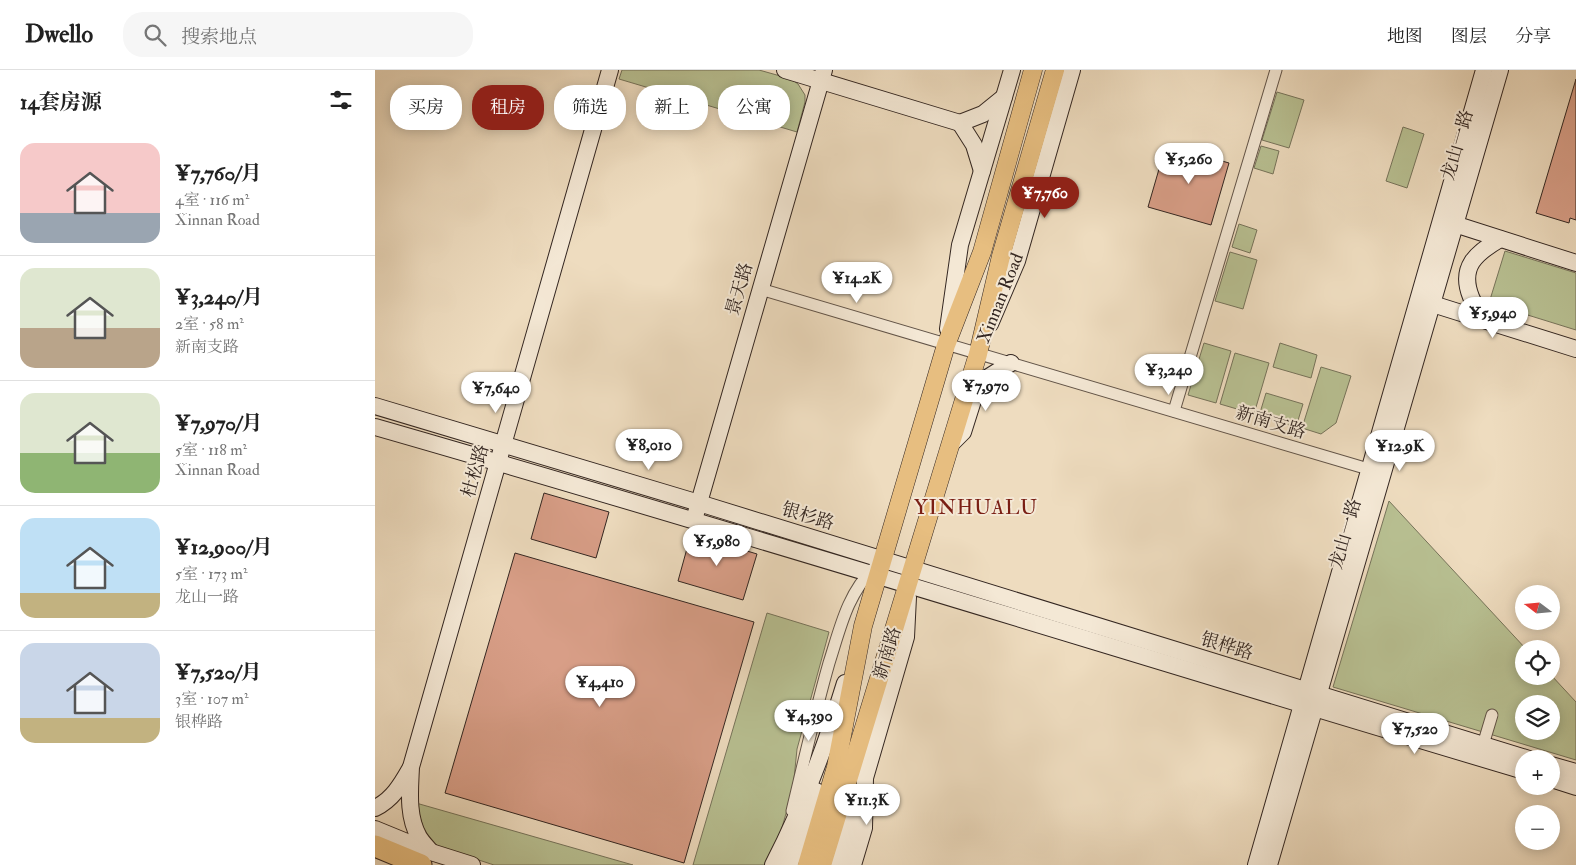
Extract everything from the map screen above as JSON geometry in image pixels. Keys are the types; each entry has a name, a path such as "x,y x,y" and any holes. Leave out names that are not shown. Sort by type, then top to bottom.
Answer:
{"highway":[{"path":"375,846 426,859"}],"main road":[{"name":"杜松路","path":"411,767 610,70"},
{"path":"785,70 823,76 960,123 974,145 982,171"},
{"name":"Xinnan Road","path":"946,344 960,245 1012,70"},
{"name":"Xinnan Road","path":"863,626 876,570 946,344 982,252 1033,70"},
{"name":"Xinnan Road","path":"911,577 978,354 1001,256 1055,70"},
{"name":"Xinnan Road","path":"978,354 1017,260 1072,70"},
{"name":"龙山一路","path":"1256,865 1309,700 1377,472 1448,222 1484,70"},
{"name":"龙山一路","path":"1448,222 1500,70"},
{"name":"景天路","path":"694,520 823,76"},
{"path":"960,123 983,114 1004,97"},
{"path":"1448,222 1576,263"},
{"path":"1485,320 1471,298 1466,280 1471,262 1483,249 1500,239"},
{"path":"1425,302 1576,349"},
{"path":"951,444 963,432 976,391 987,378 1011,363"},
{"name":"银杉路","path":"375,406 699,503 876,570"},
{"name":"银杉路","path":"375,427 694,520 876,570 911,577"},
{"path":"839,865 906,637 911,577"},
{"name":"银桦路","path":"911,577 1309,700 1515,768"},
{"name":"新南路","path":"822,865 911,577"},
{"path":"789,865 809,815 833,723 863,626"},
{"name":"新南路","path":"807,865 836,767 863,626"},
{"name":"龙山一路","path":"1269,865 1309,700"},
{"name":"银桦路","path":"1309,700 1515,755"},
{"path":"773,865 785,841 833,723"},
{"path":"375,808 391,797 401,785 411,767"},
{"path":"411,767 411,806 414,823 426,859"},
{"path":"1560,768 1576,772"},
{"path":"853,865 864,828 865,778"},
{"path":"1560,782 1576,787"},
{"path":"375,829 426,859 472,865"}],"street":[{"path":"1173,411 1276,70"},
{"name":"新南支路","path":"760,289 1377,472"},
{"path":"785,841 815,712 845,610 855,591 876,570"},
{"path":"1483,746 1492,715"}],"green space":[{"path":"622,70 759,70 791,79 798,84 805,95 805,102 797,132 790,130 790,85 718,85 718,108 708,106 708,85 639,85 619,79"},
{"path":"1277,92 1304,100 1289,148 1262,140"},
{"path":"1403,127 1424,134 1407,188 1386,181"},
{"path":"1261,146 1279,151 1273,174 1254,168"},
{"path":"1239,224 1257,230 1250,253 1232,247"},
{"path":"1505,251 1576,273 1576,330 1489,303"},
{"path":"1230,252 1257,260 1243,309 1215,301"},
{"path":"1204,343 1231,351 1216,403 1188,395"},
{"path":"1280,343 1317,355 1311,378 1273,367"},
{"path":"1235,353 1269,363 1254,414 1220,404"},
{"path":"1321,367 1351,376 1336,423 1321,434 1302,428"},
{"path":"1266,393 1303,404 1296,427 1259,416"},
{"path":"1389,501 1518,640 1515,640 1515,685 1560,685 1576,702 1576,760 1560,755 1560,750 1543,750 1333,687"},
{"path":"767,613 829,632 797,749 793,789 779,838 766,865 693,865"},
{"path":"416,803 633,865 494,865 442,848 431,842 425,834"}],"building":[{"path":"1576,79 1576,220 1570,218 1569,223 1536,213"},
{"path":"1166,145 1229,163 1211,225 1148,207"},
{"path":"544,493 609,512 596,558 531,539"},
{"path":"691,534 757,554 743,600 678,581"},
{"path":"515,553 754,622 684,863 445,793"}],"district":[{"name":"YINHUALU","path":"976,507"}]}
